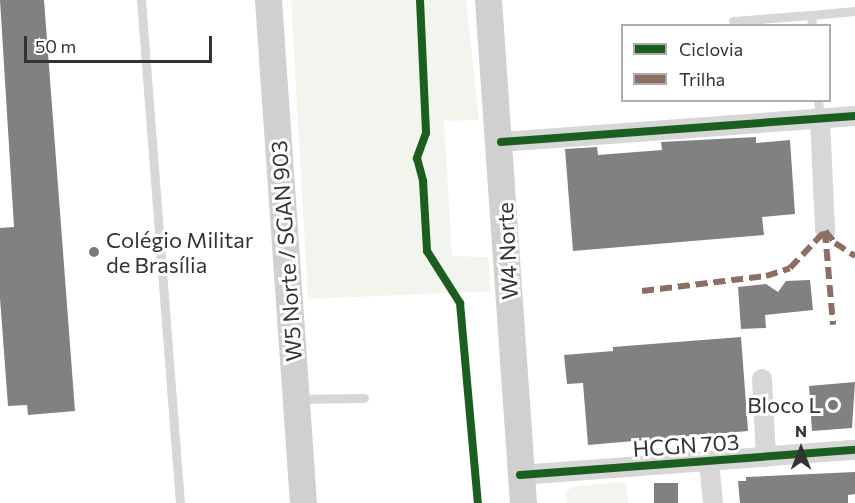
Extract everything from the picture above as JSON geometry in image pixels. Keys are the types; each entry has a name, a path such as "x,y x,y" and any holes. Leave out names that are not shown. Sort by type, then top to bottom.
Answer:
{"main road":[{"name":"W5 Norte / SGAN 903","path":"268,0 303,503"},
{"name":"W4 Norte","path":"488,0 501,142 522,503"}],"street":[{"path":"501,142 819,110 855,116"},
{"path":"819,110 825,231"},
{"name":"HCGN 703","path":"762,379 766,457"},
{"name":"HCGN 703","path":"520,475 855,450"},
{"name":"HCGN 703","path":"709,462 713,503"}],"lane":[{"path":"141,0 180,503"},
{"path":"733,21 811,20 855,11"},
{"path":"297,399 364,398"}],"shaded area":[{"path":"291,0 466,0 479,120 444,121 452,256 488,257 491,291 308,299"},
{"path":"626,482 628,503 567,503 566,491 575,486"}],"building":[{"path":"0,0 44,0 75,411 28,415 27,405 8,406 0,298 0,228 14,227"},
{"path":"756,137 756,143 790,140 795,214 762,217 764,235 573,251 565,149 597,147 598,155 662,150 661,142"},
{"path":"810,280 813,310 765,315 766,328 741,329 738,287 766,284 778,292 786,281"},
{"path":"741,337 748,431 588,445 583,383 567,384 564,355 613,351 613,347"},
{"name":"Bloco L","path":"855,382 852,428 812,431 809,386"},
{"path":"855,472 855,494 848,495 848,503 740,503 738,481 746,481 746,477"},
{"path":"654,483 678,483 678,503 654,503"}],"marked path":[{"path":"825,231 833,325"},
{"path":"825,231 835,243 855,256"},
{"path":"642,291 766,276 790,268 825,231"}],"cycle path":[{"path":"420,0 426,133 417,158 423,181 427,251 460,303 478,503"},
{"path":"501,142 855,116"},
{"path":"520,475 855,450"}],"place":[{"name":"Colégio Militar de Brasília","path":"94,252"},
{"name":"Bloco L","path":"833,405"}]}
